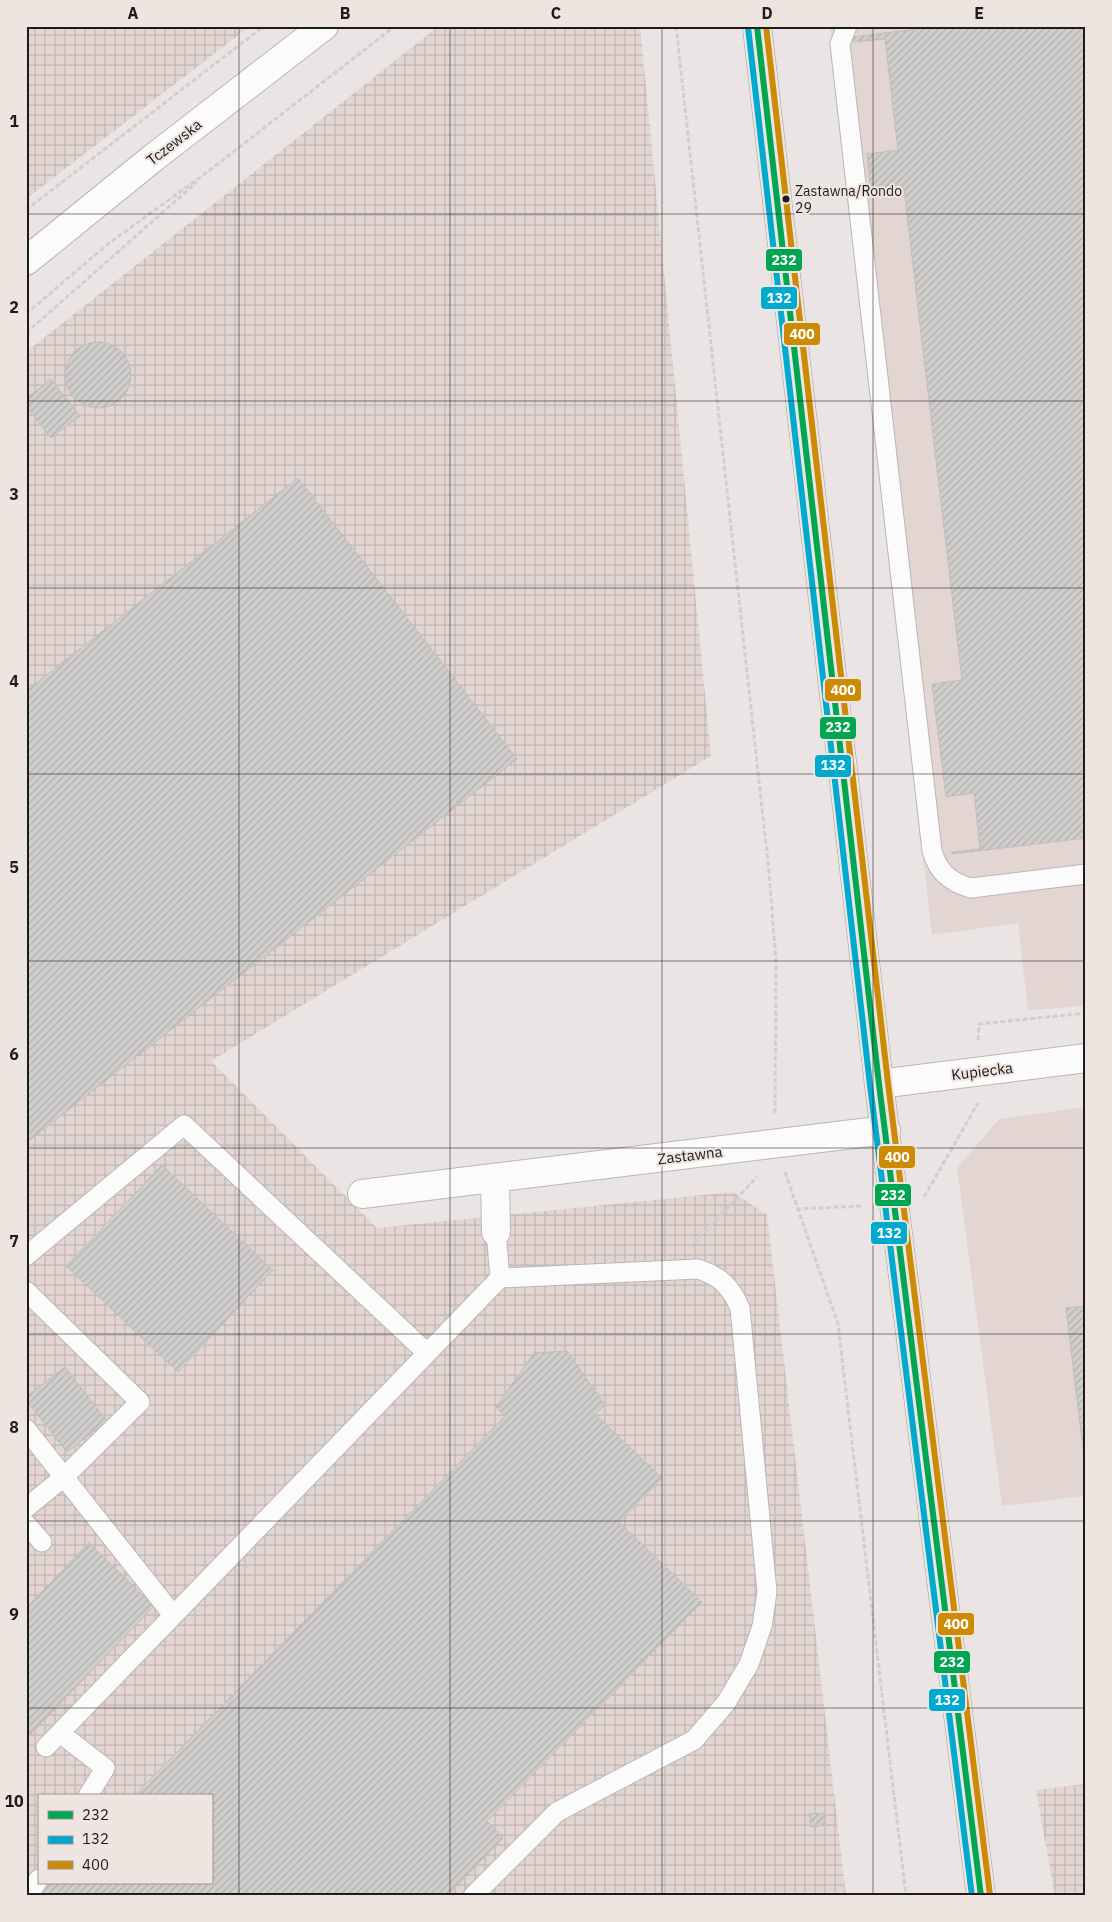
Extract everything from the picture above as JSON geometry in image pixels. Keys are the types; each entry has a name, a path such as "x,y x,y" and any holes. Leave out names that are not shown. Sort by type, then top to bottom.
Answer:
{"main road":[{"name":"Tczewska","path":"26,261 153,158 324,26"},
{"path":"757,26 879,1084 981,1896"},
{"name":"Kupiecka","path":"879,1084 1086,1058"},
{"name":"Zastawna","path":"362,1194 886,1130"},
{"path":"494,1178 496,1232"}],"lane":[{"path":"847,26 840,44 932,851 936,864 945,876 958,884 971,888 1086,874"},
{"path":"26,1256 184,1125 426,1353"},
{"path":"496,1232 500,1278"},
{"path":"46,1747 500,1278 698,1269 712,1273 725,1282 734,1293 740,1308 767,1592 762,1626 749,1664 726,1703 694,1740 557,1812 473,1896"},
{"path":"26,1291 140,1402 64,1477 26,1508"},
{"path":"26,1429 173,1615"},
{"path":"26,1524 42,1542"},
{"path":"60,1733 105,1768 89,1794"},
{"path":"28,1896 38,1880"}],"path":[{"path":"26,210 264,26"},
{"path":"26,314 108,244 210,170 395,26"},
{"path":"676,26 770,872 776,963 776,1119"},
{"path":"26,333 56,309 210,170"},
{"path":"782,1163 838,1324 906,1896"},
{"path":"691,1246 761,1172"}],"shaded area":[{"path":"26,26 250,26 26,199"},
{"path":"439,26 640,26 711,756 211,1061 377,1228 733,1192 767,1215 846,1896 26,1896 26,352"},
{"path":"830,26 1086,26 1086,1005 1028,1011 1018,923 932,935"},
{"path":"1086,1107 1086,1496 1002,1506 957,1168 999,1119"},
{"path":"1086,1784 1086,1896 1055,1896 1036,1790"}],"building":[{"path":"941,26 1086,26 1086,838 953,854 952,852 980,849 974,793 946,797 932,684 962,680 904,189 871,193 867,154 898,150 885,39 853,42 853,37"},
{"path":"98,342 111,345 121,352 128,362 131,375 128,388 121,398 111,405 98,408 85,405 75,398 68,388 65,375 68,362 75,352 85,345"},
{"path":"51,379 80,416 51,438 26,406 26,399"},
{"path":"298,478 517,759 26,1143 26,691"},
{"path":"162,1165 273,1270 178,1372 66,1266"},
{"path":"1086,1306 1086,1457 1084,1457 1066,1308"},
{"path":"567,1351 605,1405 595,1414 662,1478 619,1522 702,1602 487,1821 503,1838 447,1896 37,1896 48,1884 212,1884 212,1794 136,1794 505,1416 496,1407 534,1353"},
{"path":"65,1367 107,1421 67,1452 26,1400 26,1397"},
{"path":"89,1543 154,1606 26,1739 26,1608"},
{"path":"824,1813 826,1825 811,1827 809,1814"}],"transit line":[{"name":"232","path":"757,26 879,1084 981,1896"},
{"name":"400","path":"766,26 888,1083 990,1895"},
{"name":"132","path":"748,27 870,1085 972,1896"}],"place":[{"name":"Zastawna/Rondo 29","path":"786,199"}]}
